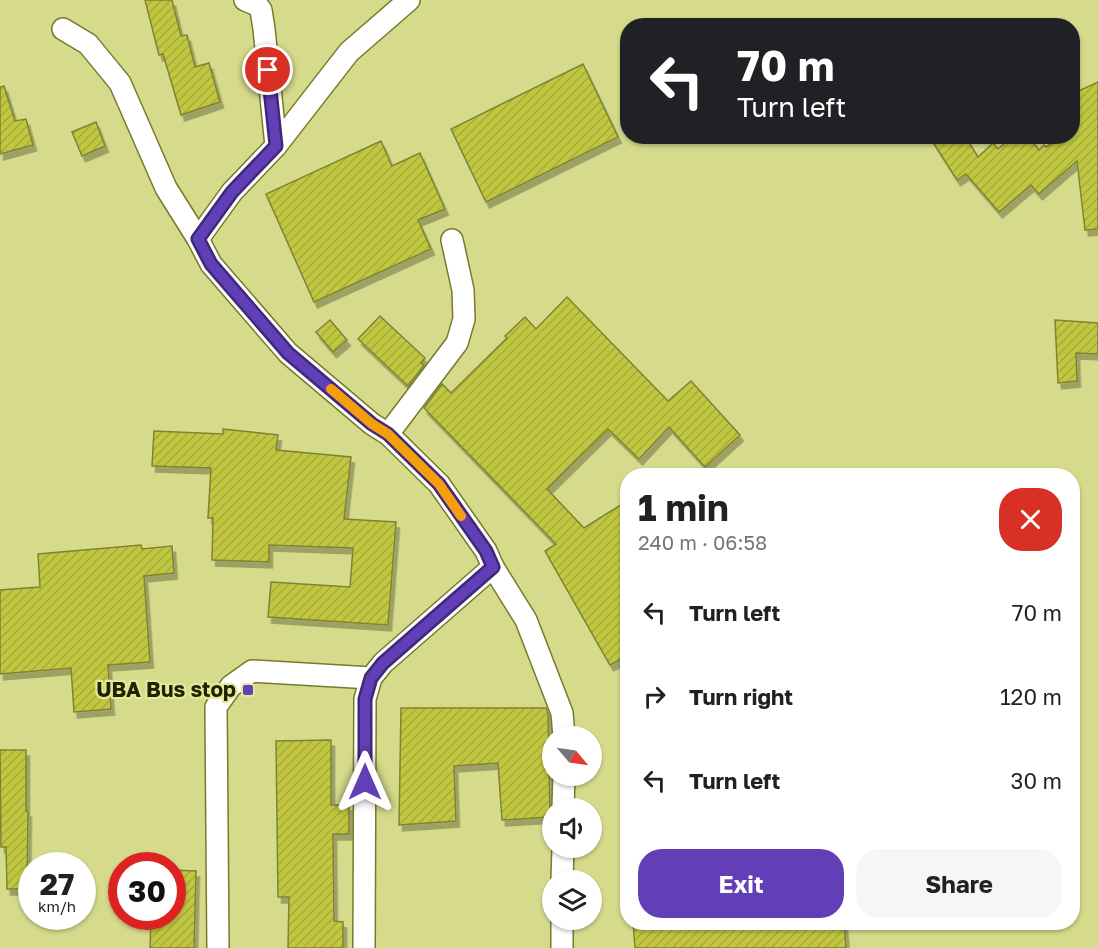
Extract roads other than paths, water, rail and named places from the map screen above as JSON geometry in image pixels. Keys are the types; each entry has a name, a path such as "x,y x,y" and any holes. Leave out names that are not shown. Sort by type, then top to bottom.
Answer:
{"street":[{"path":"245,0 261,9 276,146"},
{"path":"198,239 232,192 276,146 350,52 409,0"},
{"path":"63,30 88,44 120,83 166,188 211,264 288,353 372,424 388,434 439,484 486,551 493,567 526,620 562,713 563,726"},
{"path":"388,434 457,343 464,319 463,290 452,240"},
{"path":"364,948 365,699 371,678 383,663 493,567"},
{"path":"218,948 216,707 231,686 252,671 371,678"},
{"path":"562,930 562,948"}],"place":[{"name":"UBA Bus stop","path":"248,690"}]}
